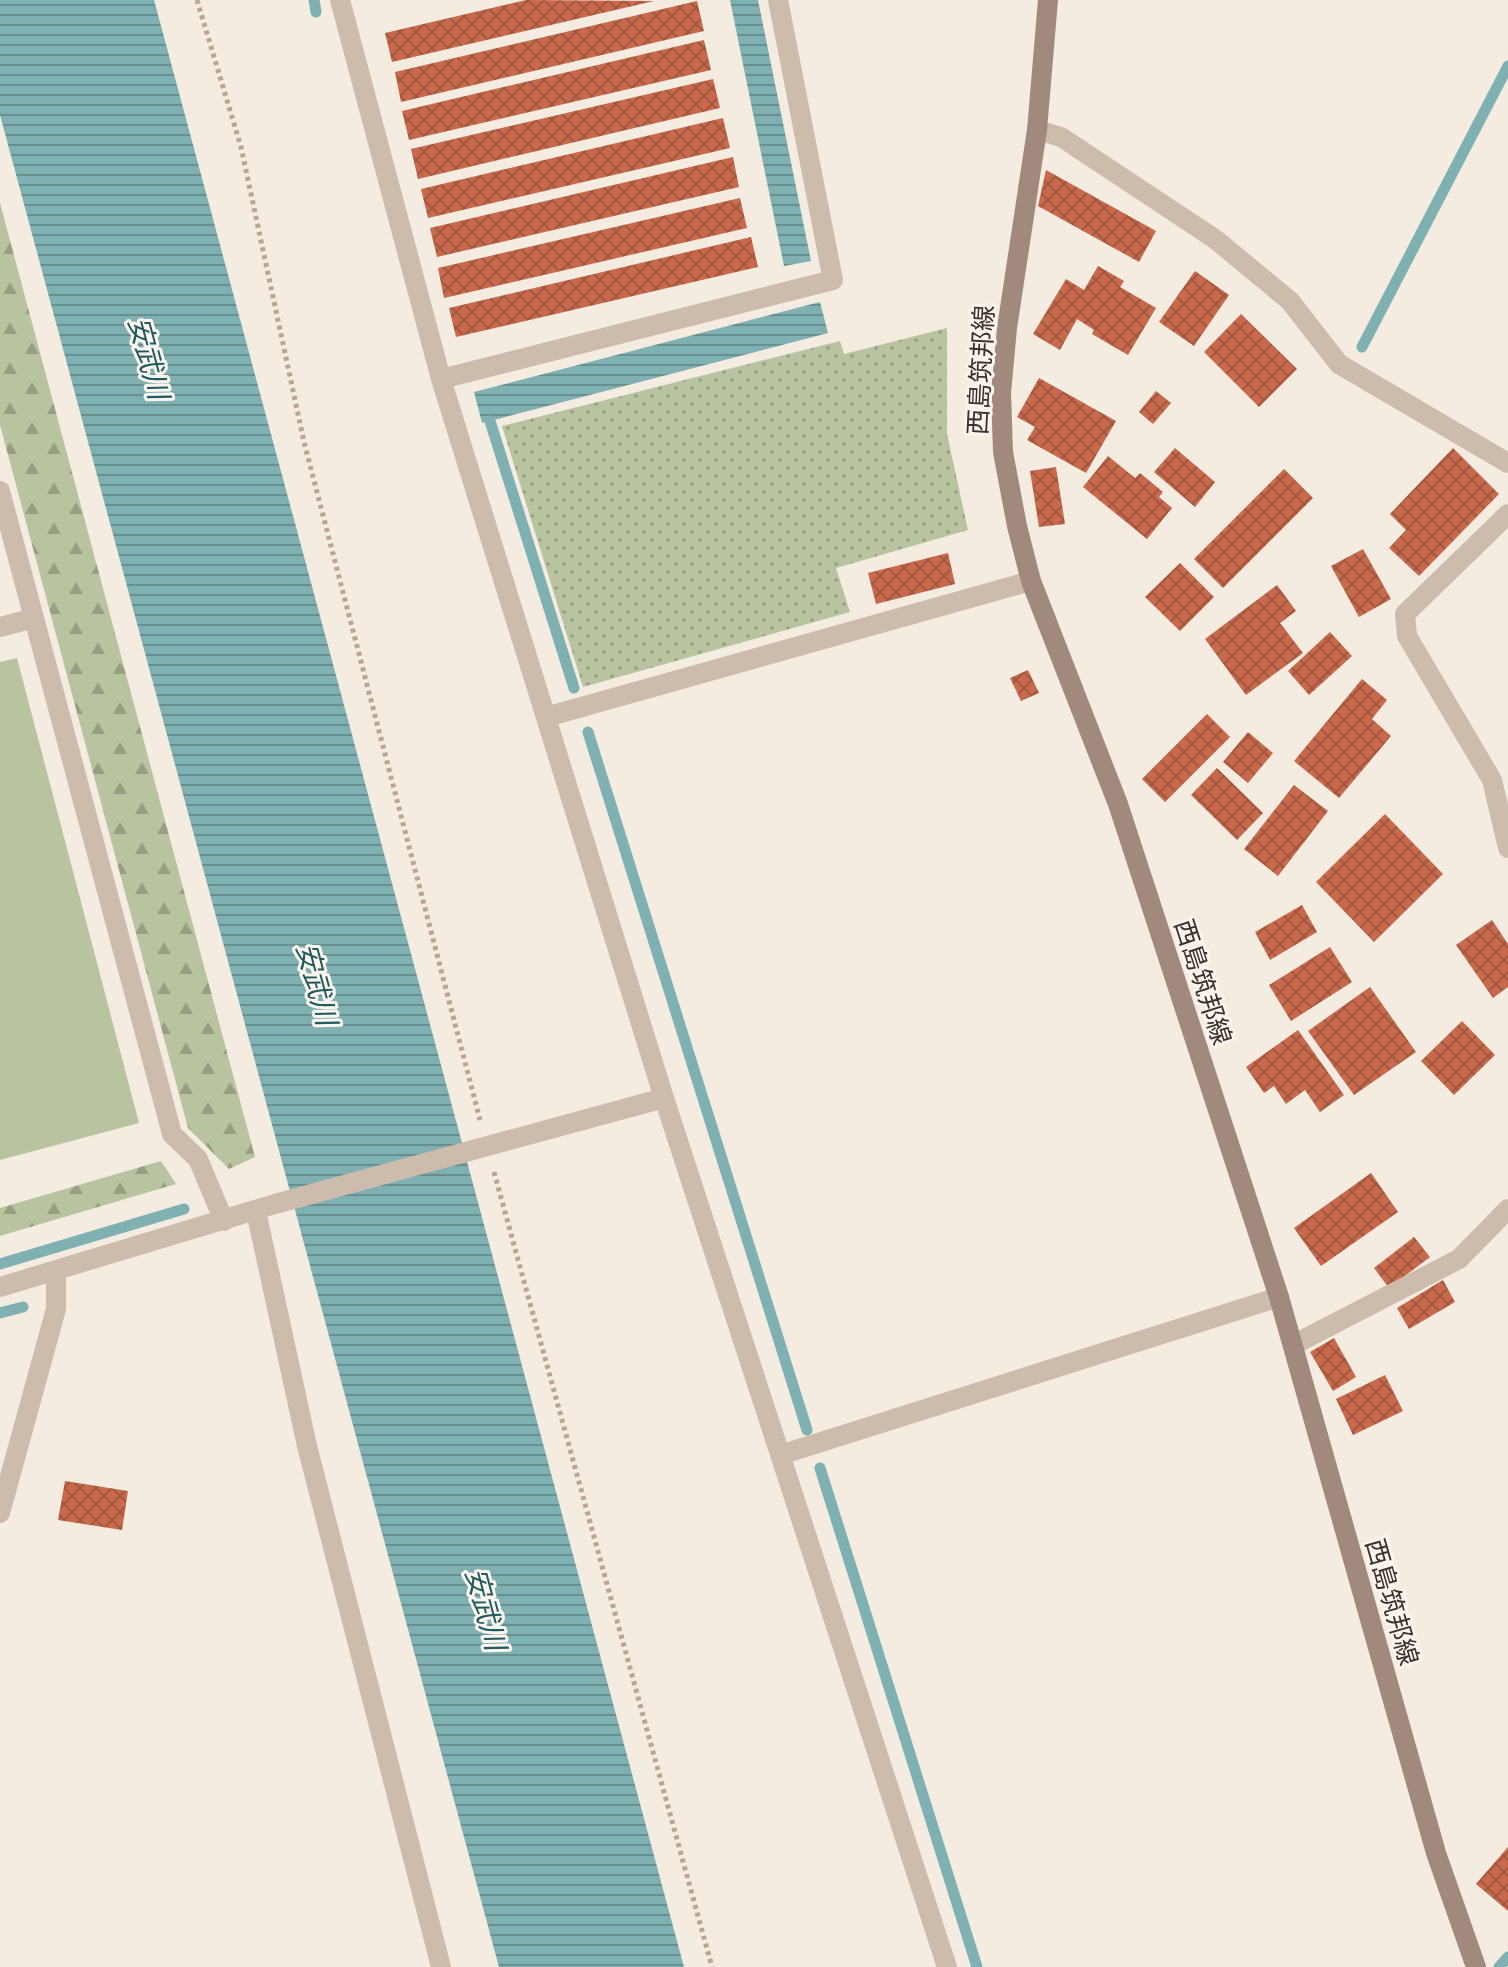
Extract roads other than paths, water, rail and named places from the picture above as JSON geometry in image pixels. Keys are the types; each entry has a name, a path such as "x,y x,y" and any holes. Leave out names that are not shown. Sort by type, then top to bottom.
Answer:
{"main road":[{"name":"西島筑邦線","path":"1048,0 1037,130 1007,328 1001,393 1003,452 1031,581 1118,804 1279,1297 1436,1853 1476,1967"}],"street":[{"path":"340,0 441,379 664,1098 947,1967"},
{"path":"441,379 833,280 778,0"},
{"path":"1037,130 1061,137 1215,239 1290,301 1339,364 1508,463"},
{"path":"0,491 172,1134 198,1159 224,1221"},
{"path":"1508,514 1405,614 1407,636 1492,780 1508,848"},
{"path":"546,717 1031,581"},
{"path":"0,627 34,618"},
{"path":"0,1287 486,1144 664,1098"},
{"path":"266,1208 307,1446 441,1967"},
{"path":"1293,1345 1459,1259 1508,1209"},
{"path":"0,1513 56,1309 56,1271"},
{"path":"780,1455 1279,1297"}],"water":[{"name":"安武川","path":"0,0 154,0 684,1967 499,1967 0,115"},
{"path":"730,0 758,0 811,261 784,266"},
{"path":"820,302 828,333 482,423 474,392"}],"waterway":[{"path":"314,0 316,12"},
{"path":"1362,347 1508,66"},
{"path":"490,421 574,688"},
{"path":"588,732 807,1430"},
{"path":"0,1264 184,1209"},
{"path":"0,1313 23,1307"},
{"path":"820,1468 977,1967"},
{"path":"1499,1967 1508,1957"}]}
